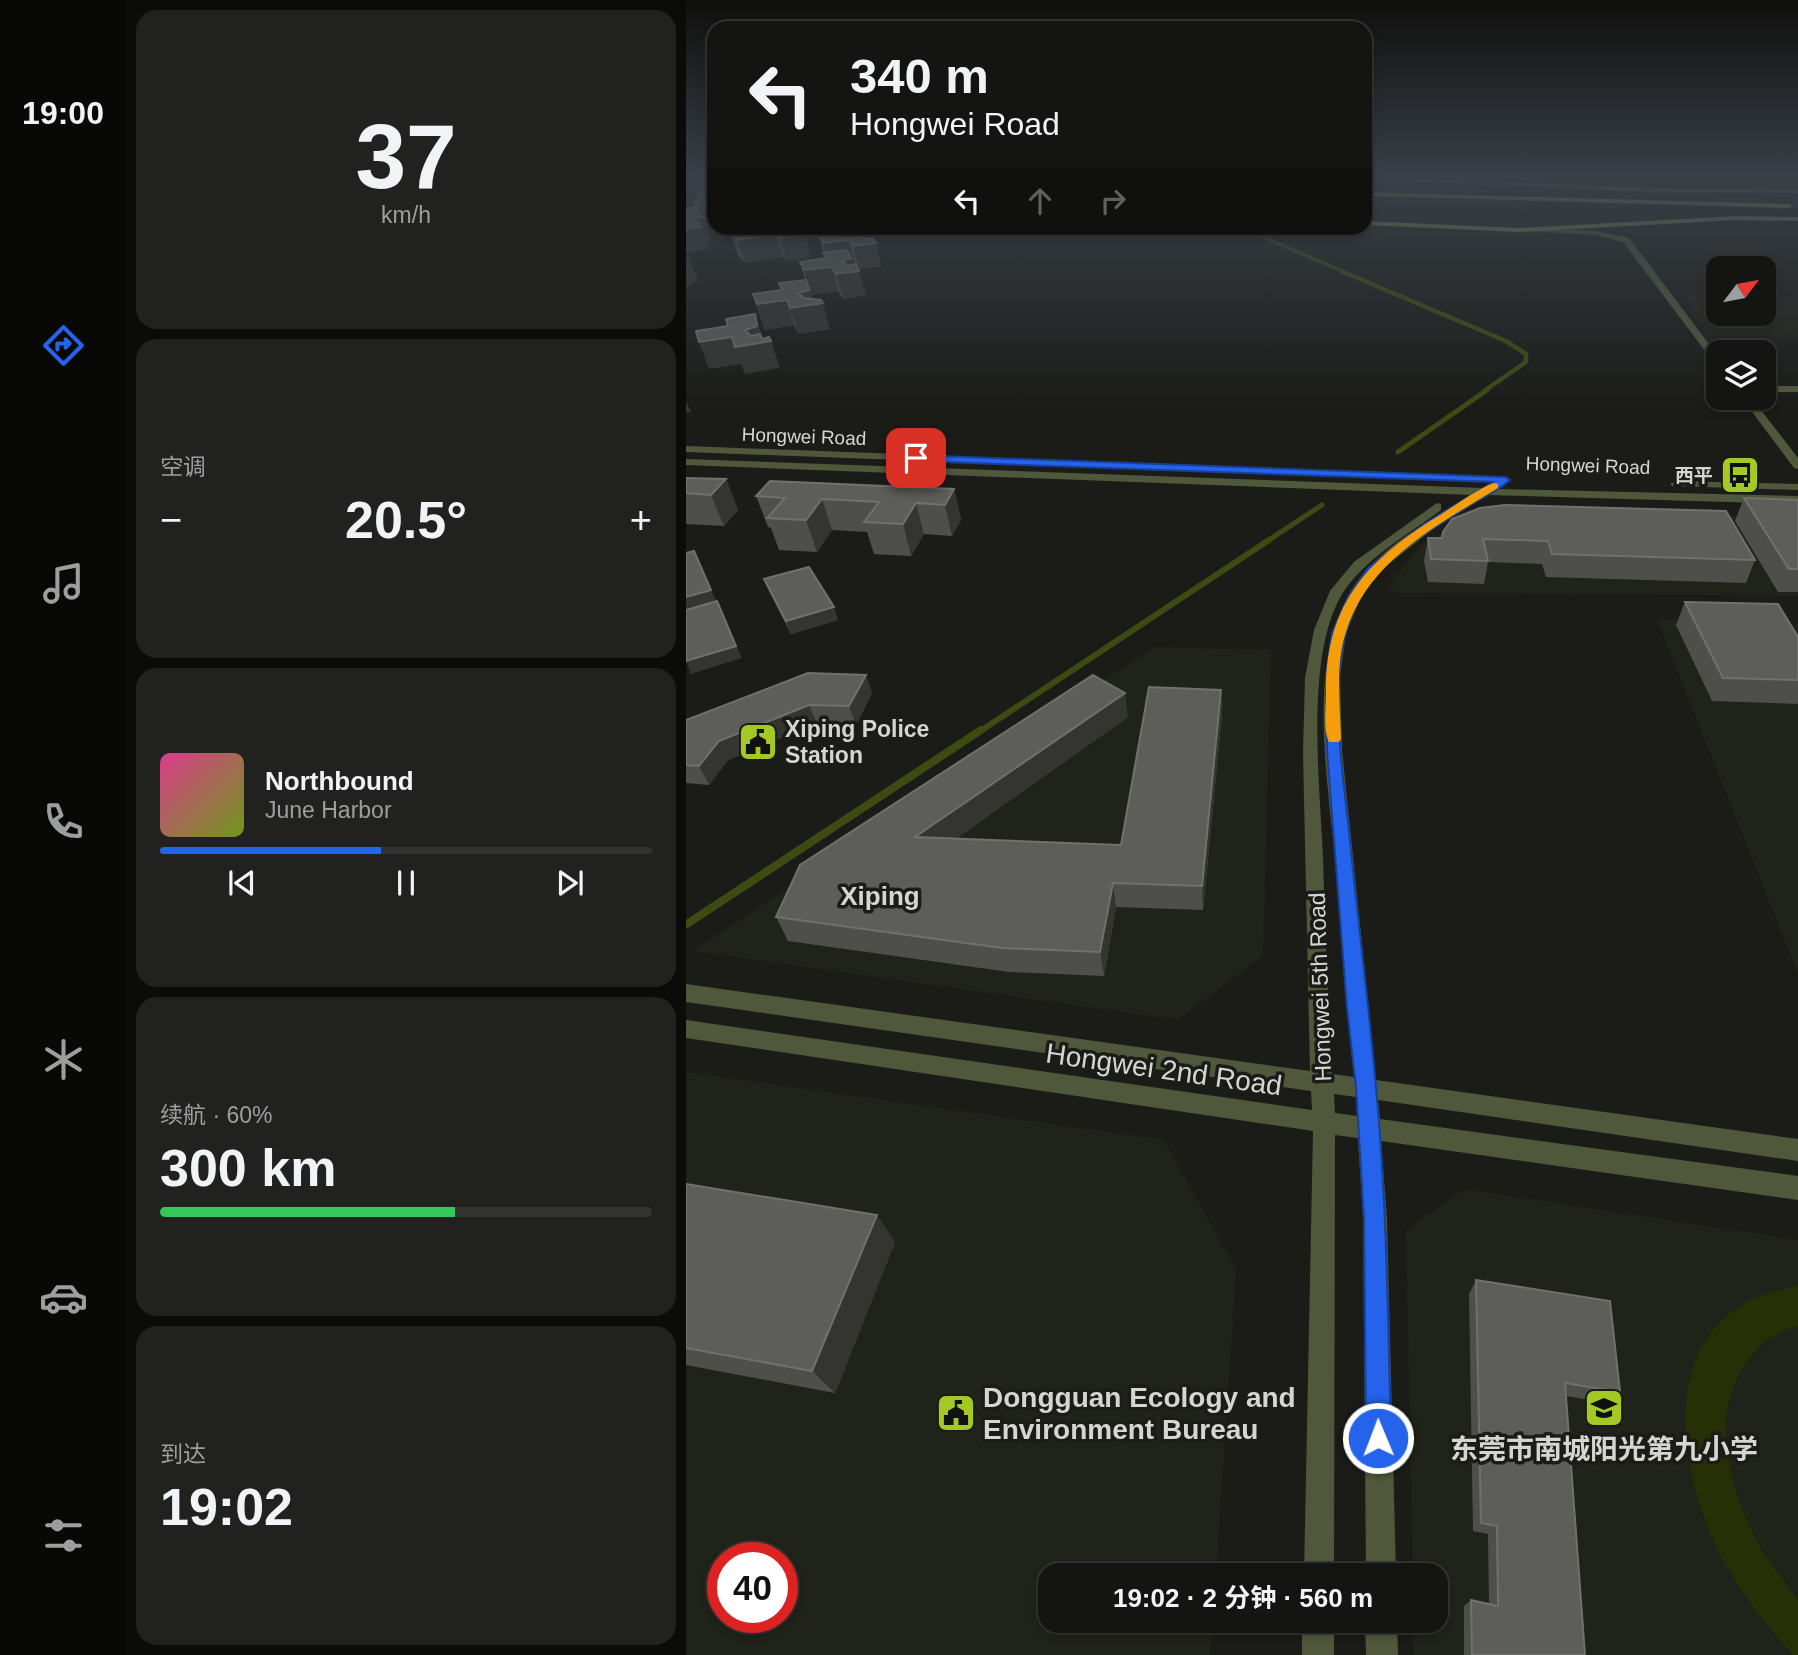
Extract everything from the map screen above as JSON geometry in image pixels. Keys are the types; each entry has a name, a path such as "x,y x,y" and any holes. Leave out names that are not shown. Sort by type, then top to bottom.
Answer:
{"street":[{"path":"1637,254 1706,346"},
{"path":"1776,389 1798,389"},
{"path":"1756,410 1798,466"},
{"name":"Hongwei Road","path":"686,449 1419,476 1486,485 1798,500"},
{"name":"Hongwei Road","path":"686,462 1466,490"},
{"name":"Hongwei Road","path":"1505,480 1798,487"},
{"name":"Hongwei 5th Road","path":"1319,1563 1324,1122 1311,752 1312,678 1321,630 1337,591 1359,565 1414,522 1466,490 1505,480"},
{"name":"Hongwei 5th Road","path":"1381,1563 1375,1219 1366,1087 1334,750 1333,677 1339,633 1354,597 1372,570 1486,485"},
{"path":"686,993 1798,1150"},
{"name":"Hongwei 2nd Road","path":"686,1029 1798,1188"},
{"path":"1318,1633 1318,1655"},
{"path":"1381,1633 1382,1655"}],"shaded area":[{"path":"1683,293 1706,293 1706,326 1776,326 1776,295 1798,298 1798,336 1707,335"},
{"path":"1482,512 1798,516 1798,596 1397,593 1388,586 1422,544"},
{"path":"1657,619 1798,625 1798,974"},
{"path":"1155,647 1271,650 1263,955 1178,1020 693,951"},
{"name":"Dongguan Ecology and Environment Bureau","path":"686,1072 1164,1140 1236,1269 1217,1563 1038,1563 1038,1633 1211,1633 1210,1655 686,1655"},
{"name":"东莞市南城阳光第九小学","path":"1465,1189 1798,1240 1798,1655 1414,1655 1413,1633 1448,1633 1448,1563 1413,1563 1406,1230"}],"green space":[{"path":"1798,1286 1798,1327 1780,1332 1758,1348 1741,1371 1731,1393 1726,1416 1729,1464 1743,1511 1767,1559 1798,1601 1798,1655 1793,1655 1743,1593 1713,1540 1694,1485 1687,1446 1686,1409 1691,1374 1704,1343 1726,1317 1757,1298"}],"building":[{"path":"824,254 849,254 851,258 842,261 848,266 856,264 859,271 836,274 832,267 804,270 800,262 827,258"},
{"path":"806,280 809,290 798,293 804,298 821,300 823,303 790,308 787,300 757,304 753,294 782,290 779,283"},
{"path":"755,314 757,326 745,330 751,336 760,334 762,339 769,337 771,341 735,347 732,337 699,342 696,331 728,326 726,319"},
{"path":"686,478 726,479 711,495 686,493"},
{"path":"770,481 954,489 945,505 916,503 903,524 864,522 879,502 822,499 806,520 767,518 785,498 756,496"},
{"path":"1744,498 1798,500 1798,569 1789,569"},
{"path":"1505,505 1726,511 1755,560 1552,554 1548,541 1483,539 1488,561 1431,559 1428,538 1442,538 1452,519 1480,508"},
{"path":"694,551 711,590 686,597 686,553"},
{"path":"809,567 834,607 786,621 764,579"},
{"path":"717,601 736,646 686,661 686,610"},
{"path":"1685,602 1778,604 1798,637 1798,680 1723,678"},
{"path":"808,673 866,675 849,706 809,705 719,741 699,766 686,765 686,720"},
{"path":"1093,675 1125,693 915,837 1121,845 1149,687 1221,690 1202,886 1113,883 1100,952 1002,948 776,917 800,865"},
{"path":"686,1184 877,1215 812,1371 686,1348"},
{"path":"1476,1280 1610,1301 1620,1392 1565,1383 1585,1655 1472,1655 1471,1600 1498,1606 1497,1526 1481,1523"}],"waterway":[{"path":"1303,254 1345,272"},
{"path":"1341,271 1506,341 1526,354 1526,362 1484,391"},
{"path":"1398,452 1487,390"},
{"path":"1266,542 1322,505"},
{"path":"979,732 1269,540"},
{"path":"687,924 981,730"}],"slow traffic":[{"path":"1334,739 1333,677 1339,633 1354,597 1372,570 1428,527 1494,486"}],"place":[{"name":"西平","path":"1740,475"},
{"name":"Xiping Police Station","path":"758,742"},
{"name":"东莞市南城阳光第九小学","path":"1604,1408"},
{"name":"Dongguan Ecology and Environment Bureau","path":"956,1413"}],"district":[{"name":"Xiping","path":"880,896"}],"route":[{"path":"916,458 1505,480 1428,527 1372,570 1354,597 1339,633 1333,677 1334,750 1366,1087 1375,1219 1378,1438"}]}
